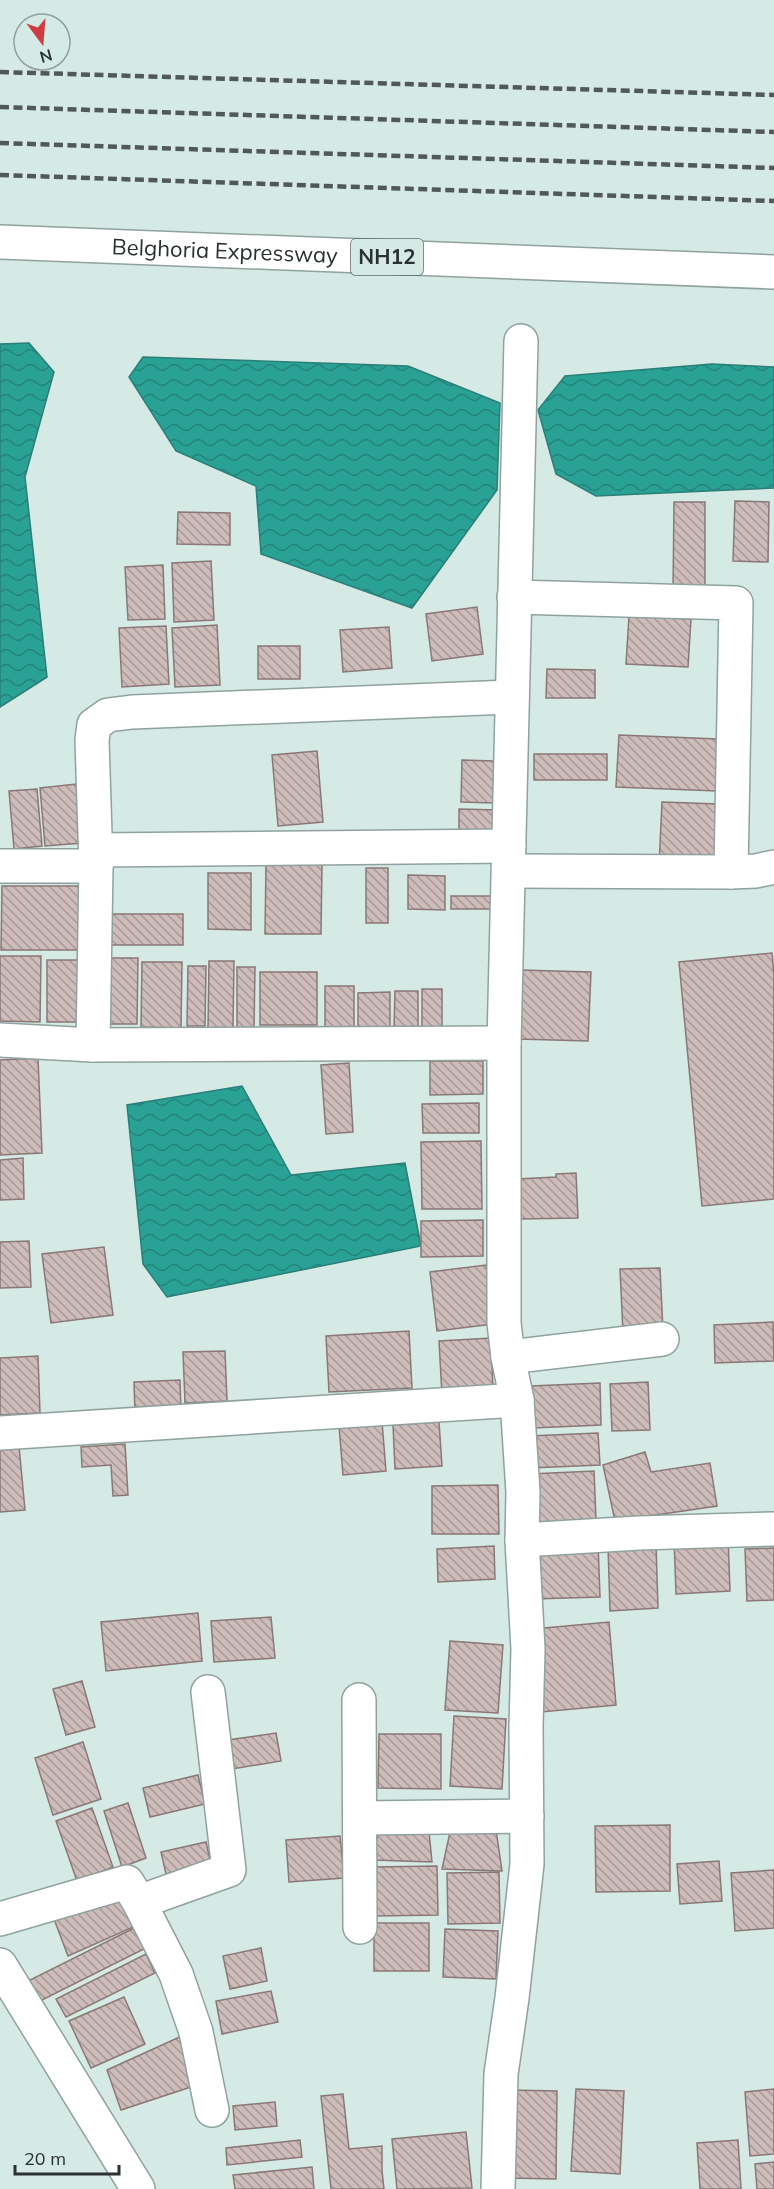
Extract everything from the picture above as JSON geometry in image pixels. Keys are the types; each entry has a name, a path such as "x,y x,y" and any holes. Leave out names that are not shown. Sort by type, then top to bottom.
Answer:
{"main road":[{"name":"Belghoria Expressway","path":"0,242 774,272"},
{"path":"498,2189 501,2074 528,1864 526,1726 528,1648 522,1540 523,1492 517,1400 504,1323 504,1043 521,341"},
{"path":"514,597 736,603 731,872"},
{"path":"93,1045 96,858 92,740 94,725 108,715 132,712 512,697"},
{"path":"0,866 96,858 509,858 731,872 756,871 774,867"},
{"path":"0,1040 93,1045 504,1043"},
{"path":"508,1357 662,1339"},
{"path":"0,1433 517,1400"},
{"path":"522,1540 639,1533 774,1529"},
{"path":"139,1902 229,1870 208,1692"},
{"path":"359,1700 360,1927"},
{"path":"360,1818 527,1815"},
{"path":"0,1919 127,1882 176,1974 196,2032 213,2110"},
{"path":"0,1965 138,2189"}],"water":[{"path":"29,343 54,372 25,477 47,677 0,707 0,344"},
{"path":"143,357 408,366 500,403 497,490 412,608 261,554 256,486 176,451 129,377"},
{"path":"712,364 774,367 774,488 596,496 556,474 538,410 565,376"},
{"path":"242,1086 291,1175 405,1163 421,1246 167,1297 143,1264 127,1105"}],"building":[{"path":"735,501 769,502 768,562 733,561"},
{"path":"674,502 705,502 705,592 673,592"},
{"path":"178,512 230,513 230,545 177,544"},
{"path":"211,561 214,620 174,622 172,563"},
{"path":"163,565 165,619 128,620 125,567"},
{"path":"477,607 483,654 432,661 426,614"},
{"path":"629,616 691,619 688,667 626,664"},
{"path":"217,625 220,685 175,687 172,628"},
{"path":"166,626 169,684 122,687 119,628"},
{"path":"389,627 392,668 343,672 340,630"},
{"path":"258,646 300,646 300,679 258,679"},
{"path":"547,669 595,670 595,698 546,698"},
{"path":"619,735 718,739 717,791 616,787"},
{"path":"317,751 323,822 278,826 272,755"},
{"path":"534,754 607,754 607,780 534,780"},
{"path":"462,760 494,761 493,803 461,802"},
{"path":"76,784 82,843 45,846 40,788"},
{"path":"37,789 42,846 14,849 9,791"},
{"path":"662,802 718,804 715,868 659,866"},
{"path":"459,809 499,810 498,841 459,840"},
{"path":"266,864 322,864 321,934 265,934"},
{"path":"366,868 388,868 388,923 366,923"},
{"path":"208,873 251,873 251,930 208,929"},
{"path":"408,875 445,876 445,910 408,909"},
{"path":"2,886 83,886 83,950 1,950"},
{"path":"451,896 491,896 491,909 451,909"},
{"path":"104,914 183,914 183,945 104,945"},
{"path":"772,953 774,975 774,1199 702,1206 679,962"},
{"path":"0,956 41,956 40,1022 0,1021"},
{"path":"104,958 138,958 137,1024 104,1024"},
{"path":"47,960 81,960 80,1022 47,1022"},
{"path":"209,961 234,961 233,1028 208,1028"},
{"path":"142,962 182,962 181,1028 141,1027"},
{"path":"188,966 206,966 205,1026 187,1026"},
{"path":"237,967 255,967 254,1028 237,1028"},
{"path":"520,970 591,972 588,1041 518,1039"},
{"path":"260,972 317,972 317,1025 260,1025"},
{"path":"325,986 354,986 354,1030 325,1030"},
{"path":"422,989 442,989 442,1033 422,1033"},
{"path":"395,991 418,991 418,1029 394,1029"},
{"path":"390,992 390,1028 358,1028 358,993"},
{"path":"38,1058 42,1153 0,1155 0,1060"},
{"path":"430,1061 483,1061 483,1094 430,1095"},
{"path":"349,1063 353,1132 326,1134 321,1065"},
{"path":"479,1103 479,1133 423,1133 422,1104"},
{"path":"481,1141 482,1209 422,1209 421,1142"},
{"path":"23,1158 24,1199 0,1200 0,1160"},
{"path":"576,1173 578,1218 519,1219 517,1179 556,1177 556,1174"},
{"path":"483,1220 483,1256 421,1257 421,1221"},
{"path":"29,1241 31,1287 0,1288 0,1242"},
{"path":"104,1247 113,1315 51,1323 42,1254"},
{"path":"486,1265 493,1324 437,1331 430,1272"},
{"path":"660,1268 663,1331 623,1333 620,1269"},
{"path":"773,1322 774,1361 715,1363 714,1325"},
{"path":"409,1331 412,1388 329,1392 326,1336"},
{"path":"491,1338 493,1392 442,1395 439,1341"},
{"path":"225,1351 227,1401 185,1403 183,1352"},
{"path":"38,1356 40,1413 0,1415 0,1358"},
{"path":"180,1380 181,1411 135,1413 134,1382"},
{"path":"648,1382 650,1430 612,1431 610,1384"},
{"path":"600,1383 601,1425 533,1428 531,1386"},
{"path":"382,1422 386,1471 343,1475 339,1426"},
{"path":"439,1422 442,1466 395,1469 393,1425"},
{"path":"598,1433 600,1465 530,1468 529,1436"},
{"path":"125,1444 128,1495 113,1496 111,1465 82,1467 81,1447"},
{"path":"19,1446 25,1510 0,1512 0,1448"},
{"path":"645,1452 651,1472 710,1463 717,1506 615,1521 603,1465"},
{"path":"594,1471 596,1520 532,1523 530,1474"},
{"path":"498,1485 499,1534 432,1534 432,1486"},
{"path":"728,1536 730,1591 676,1594 674,1538"},
{"path":"598,1543 600,1597 533,1599 531,1546"},
{"path":"656,1544 658,1608 610,1611 608,1546"},
{"path":"494,1546 495,1579 438,1582 437,1549"},
{"path":"774,1548 774,1600 747,1601 745,1549"},
{"path":"198,1613 202,1661 106,1671 101,1622"},
{"path":"271,1617 275,1658 214,1662 211,1621"},
{"path":"609,1622 616,1705 541,1712 534,1629"},
{"path":"450,1641 503,1645 498,1713 445,1710"},
{"path":"82,1681 95,1727 66,1735 53,1689"},
{"path":"454,1716 506,1719 502,1789 450,1786"},
{"path":"276,1733 281,1761 232,1769 228,1740"},
{"path":"379,1734 441,1734 441,1789 378,1788"},
{"path":"83,1742 101,1799 53,1815 35,1758"},
{"path":"198,1775 205,1804 150,1817 143,1788"},
{"path":"128,1803 146,1858 122,1867 104,1811"},
{"path":"92,1808 113,1867 77,1881 56,1821"},
{"path":"670,1825 670,1891 596,1892 595,1826"},
{"path":"496,1830 502,1871 442,1869 450,1832"},
{"path":"429,1832 432,1862 373,1860 378,1833"},
{"path":"340,1836 344,1878 289,1882 286,1840"},
{"path":"206,1842 211,1864 166,1874 161,1852"},
{"path":"719,1861 722,1901 680,1904 677,1864"},
{"path":"437,1866 438,1915 374,1916 373,1867"},
{"path":"774,1870 774,1928 735,1931 731,1873"},
{"path":"499,1872 500,1923 448,1924 447,1873"},
{"path":"124,1893 140,1924 68,1956 51,1911"},
{"path":"374,1923 429,1923 429,1971 374,1971"},
{"path":"140,1925 150,1946 38,2002 28,1981"},
{"path":"445,1929 498,1931 496,1979 443,1977"},
{"path":"261,1948 267,1981 230,1989 223,1956"},
{"path":"146,1954 155,1973 66,2017 56,1999"},
{"path":"271,1991 278,2022 222,2034 216,2001"},
{"path":"124,1997 145,2044 91,2068 69,2021"},
{"path":"184,2035 203,2083 121,2110 107,2070"},
{"path":"576,2089 624,2091 620,2174 571,2171"},
{"path":"774,2089 774,2154 750,2156 745,2092"},
{"path":"509,2090 557,2091 556,2179 507,2178"},
{"path":"343,2094 349,2149 382,2146 384,2189 331,2189 321,2096"},
{"path":"275,2102 277,2126 235,2130 233,2106"},
{"path":"466,2132 472,2188 397,2189 392,2139"},
{"path":"300,2140 302,2157 227,2165 226,2148"},
{"path":"738,2140 741,2189 700,2189 697,2143"},
{"path":"774,2162 774,2189 757,2189 755,2164"},
{"path":"312,2167 314,2189 235,2189 233,2175"}],"railway":[{"path":"0,72 774,95"},
{"path":"0,107 774,132"},
{"path":"0,143 774,168"},
{"path":"0,175 774,201"}]}
